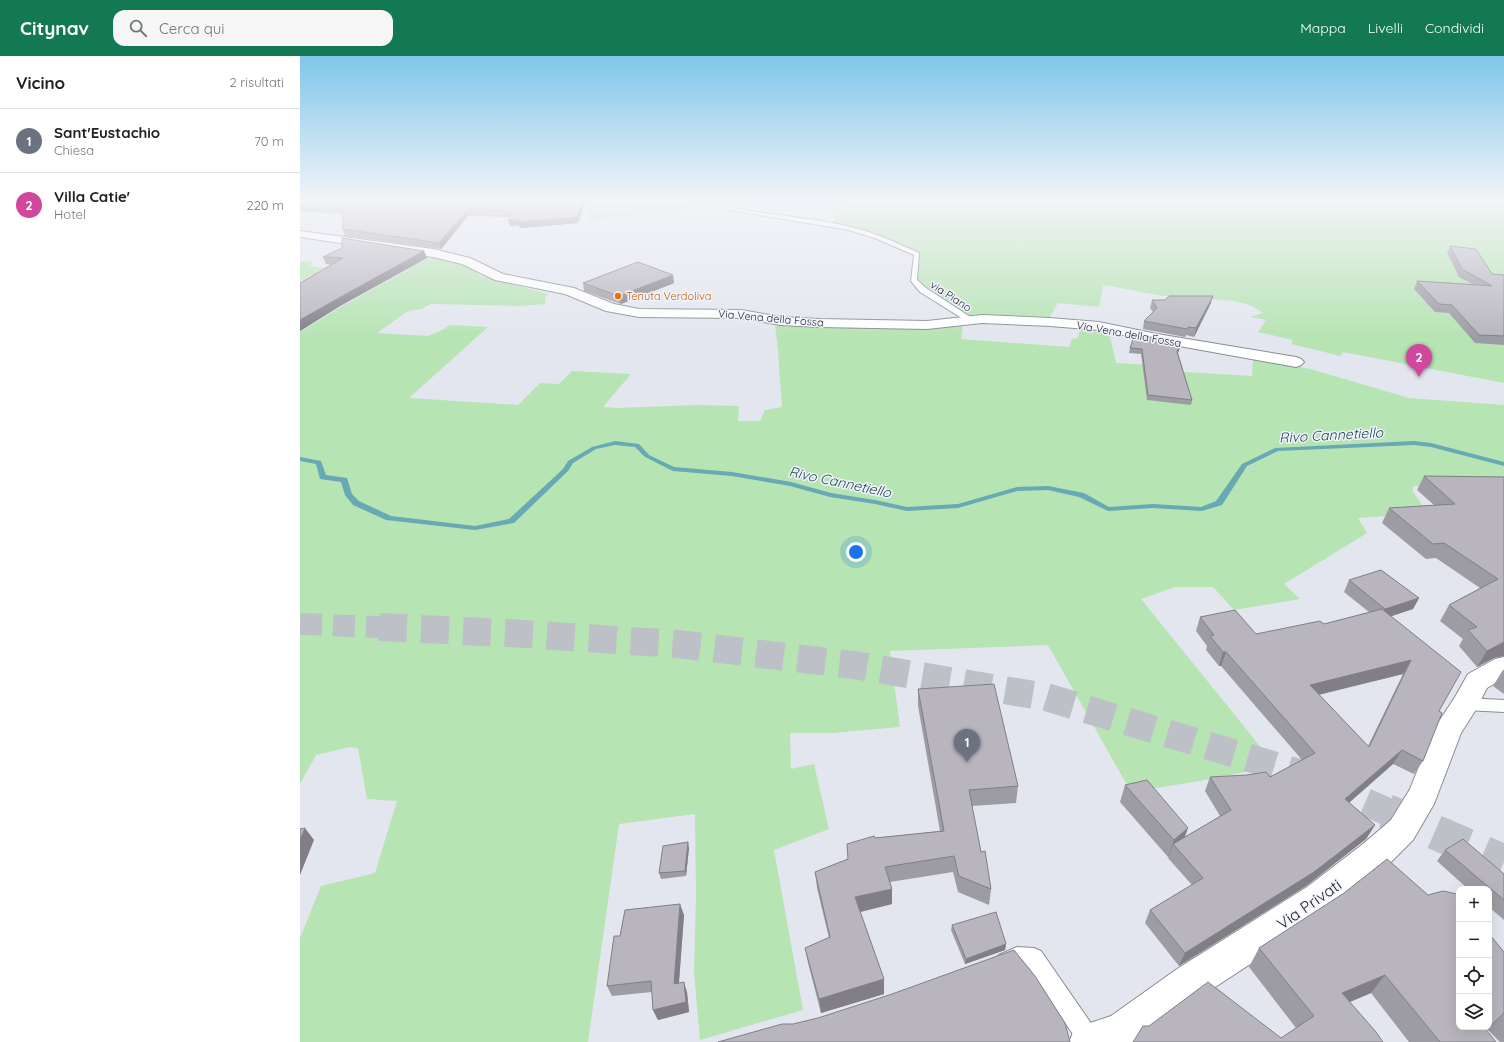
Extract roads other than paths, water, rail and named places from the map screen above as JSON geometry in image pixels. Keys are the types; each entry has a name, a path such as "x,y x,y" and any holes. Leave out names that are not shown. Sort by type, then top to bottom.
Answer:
{"street":[{"name":"Via Vena della Fossa","path":"384,246 433,253 466,262 499,277 569,291 611,308 639,313 741,314 781,321 819,323 927,324 971,320 1022,320 1099,326 1157,338 1296,362"},
{"name":"Via Privati","path":"1089,1042 1121,1032 1190,982 1320,899 1402,830 1423,795 1448,729 1465,704 1476,681 1504,666"}],"lane":[{"name":"via Piano","path":"899,246 917,254 913,280 923,290 971,320"},
{"path":"1465,704 1504,706"},
{"path":"988,968 1017,957 1034,958 1089,1042"}],"waterway":[{"name":"Rivo Cannetiello","path":"300,459 319,462 323,477 344,480 349,495 356,503 389,518 475,528 511,521 566,470 570,462 594,448 615,443 637,445 647,456 673,469 732,474 791,484 830,495 907,509 958,506 1017,489 1048,488 1081,495 1108,509 1153,506 1202,509 1219,503 1244,465 1277,449 1414,443 1431,445 1504,464"}],"tunnel":[{"path":"300,624 392,628"},
{"path":"379,627 392,628"},
{"path":"392,628 402,628"},
{"path":"392,628 508,633 677,644 854,665 1046,697 1296,772 1388,812"},
{"path":"1386,811 1504,862"}],"place":[{"name":"Tenuta Verdoliva","path":"618,296"},
{"name":"Villa Catie'","path":"1419,377"},
{"name":"Sant'Eustachio","path":"967,762"}]}
